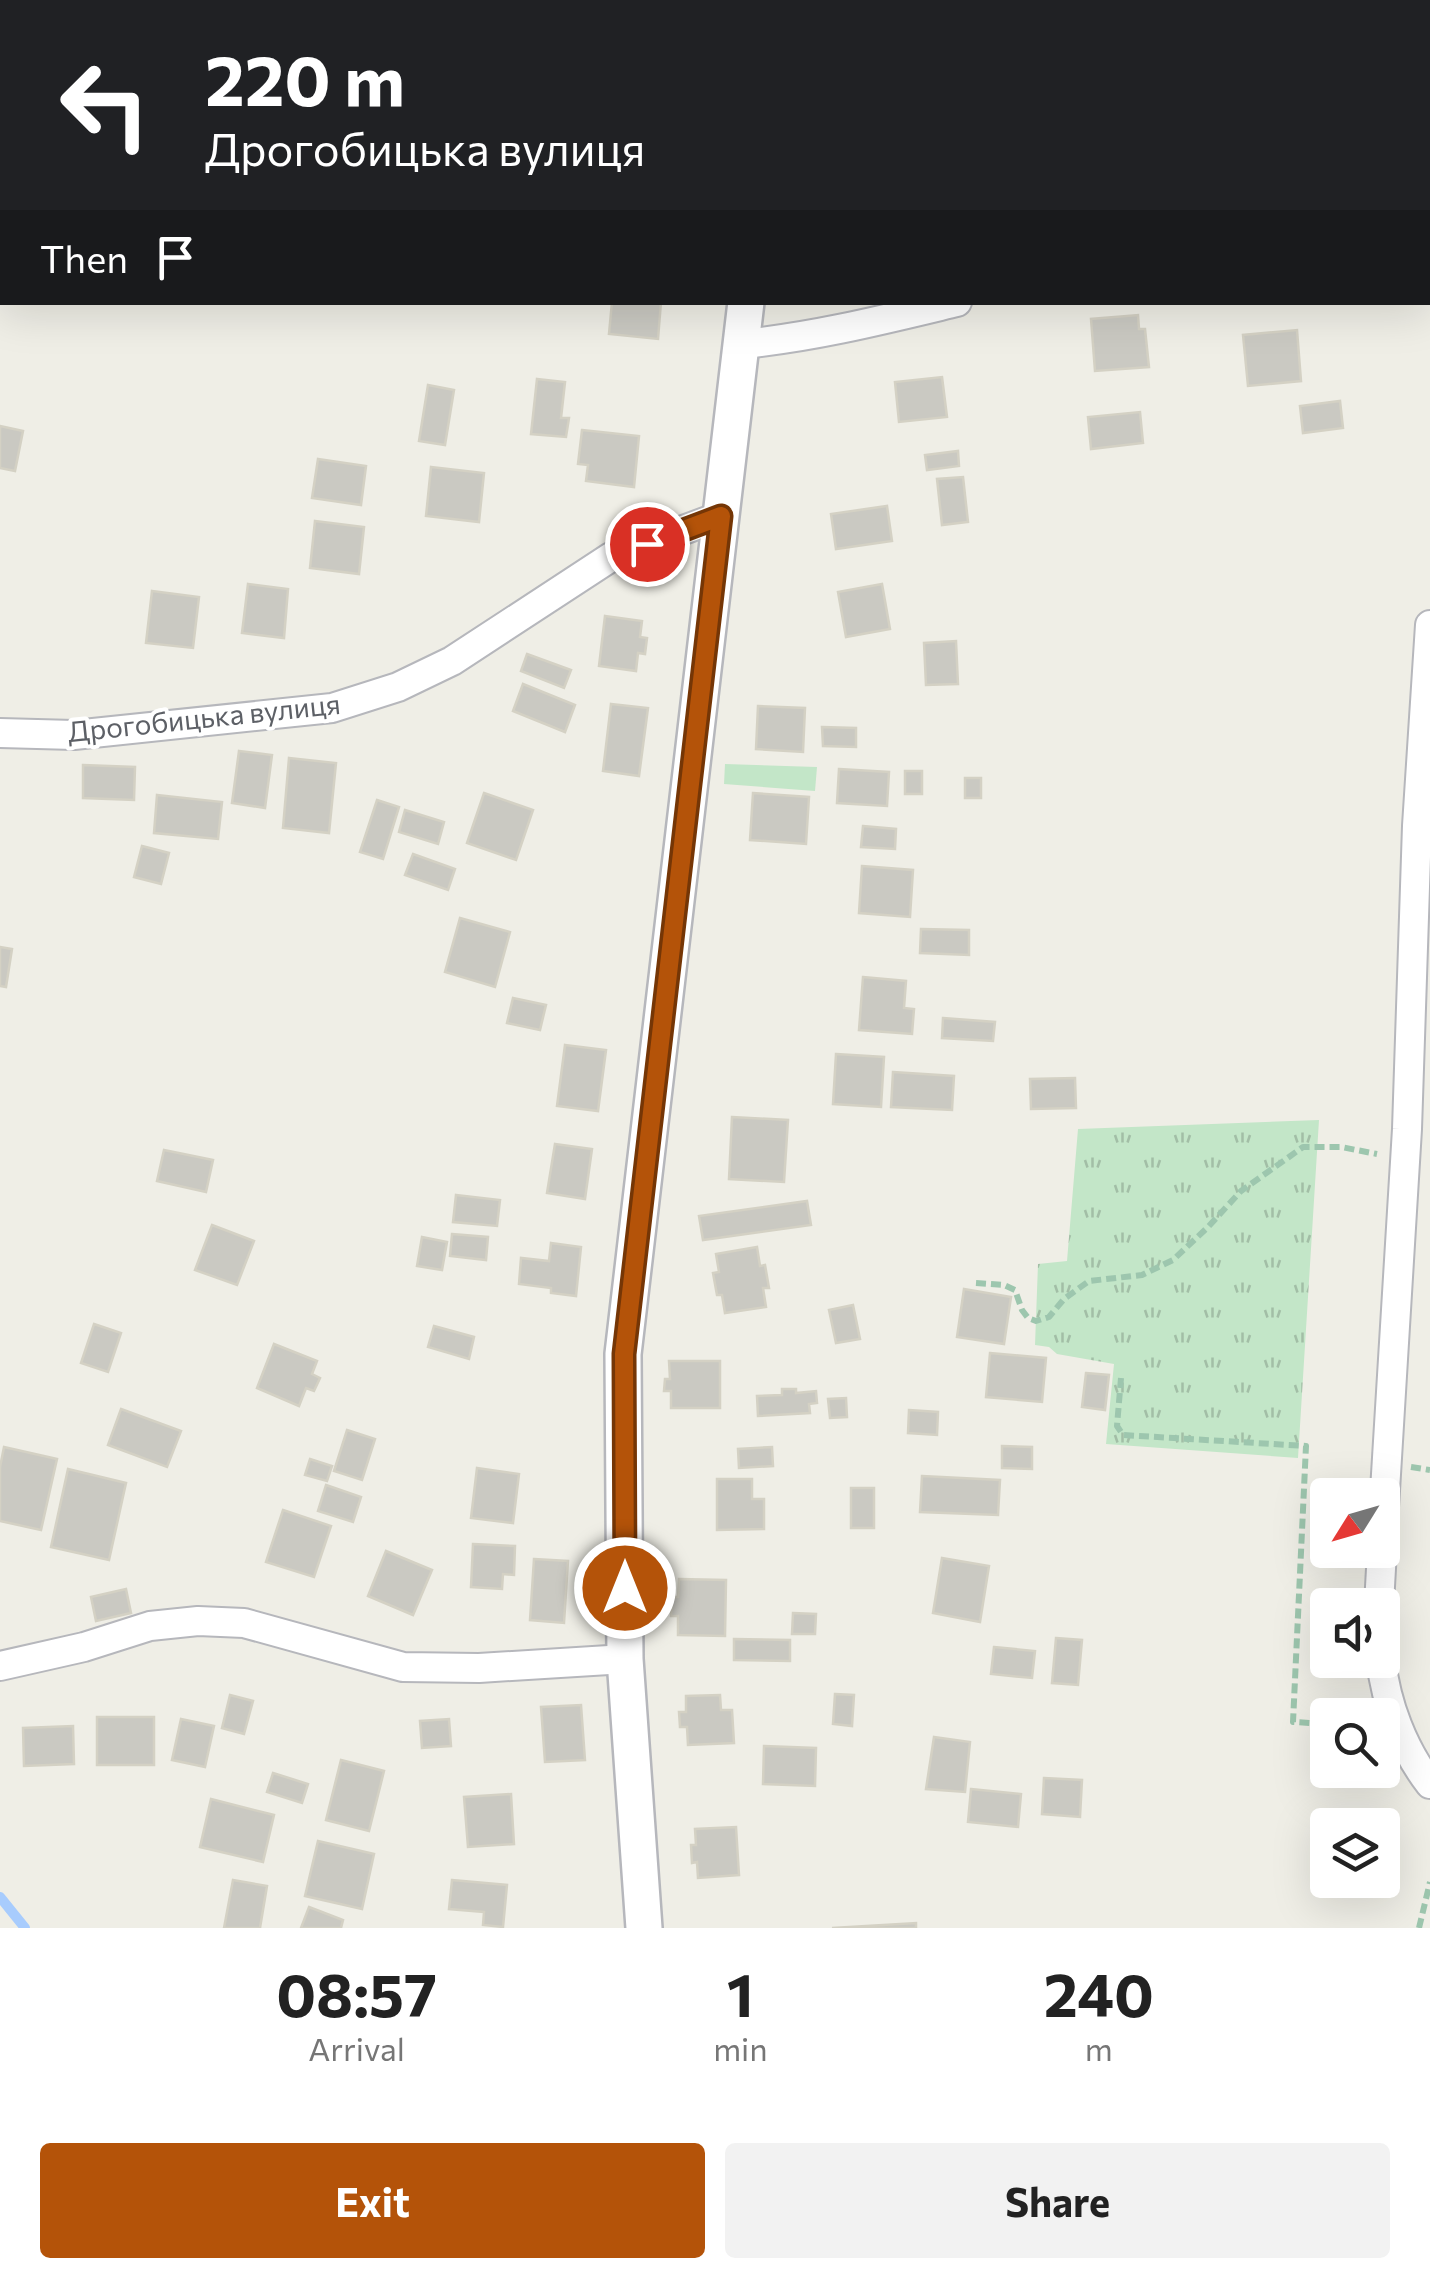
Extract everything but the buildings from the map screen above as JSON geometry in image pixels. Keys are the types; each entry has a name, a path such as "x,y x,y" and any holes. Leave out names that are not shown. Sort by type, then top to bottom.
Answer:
{"street":[{"path":"644,1928 625,1659 624,1354 746,305"},
{"path":"742,344 829,332 944,305"},
{"name":"Дрогобицька вулиця","path":"0,732 74,735 332,708 398,687 452,661 610,558 721,516"},
{"path":"1386,1478 1406,1160 1417,826 1430,625"},
{"path":"0,1666 84,1647 150,1626 198,1621 244,1624 403,1667 479,1668 625,1659"},
{"path":"1383,1678 1398,1730 1430,1784"}],"path":[{"path":"976,1283 1015,1290 1022,1310 1036,1321 1048,1317 1064,1299 1089,1282 1142,1275 1173,1260 1240,1190 1303,1148 1341,1147 1406,1160"},
{"path":"1121,1378 1116,1426 1123,1435 1306,1446 1293,1722 1310,1723"},
{"path":"1419,1928 1430,1882"}],"green space":[{"path":"725,764 817,767 815,791 724,784"},
{"path":"1319,1120 1298,1458 1106,1444 1114,1364 1057,1354 1049,1347 1035,1345 1038,1264 1067,1261 1078,1129"}],"waterway":[{"path":"0,1897 25,1928"}],"route":[{"path":"625,1588 624,1354 721,516 647,544"}]}
